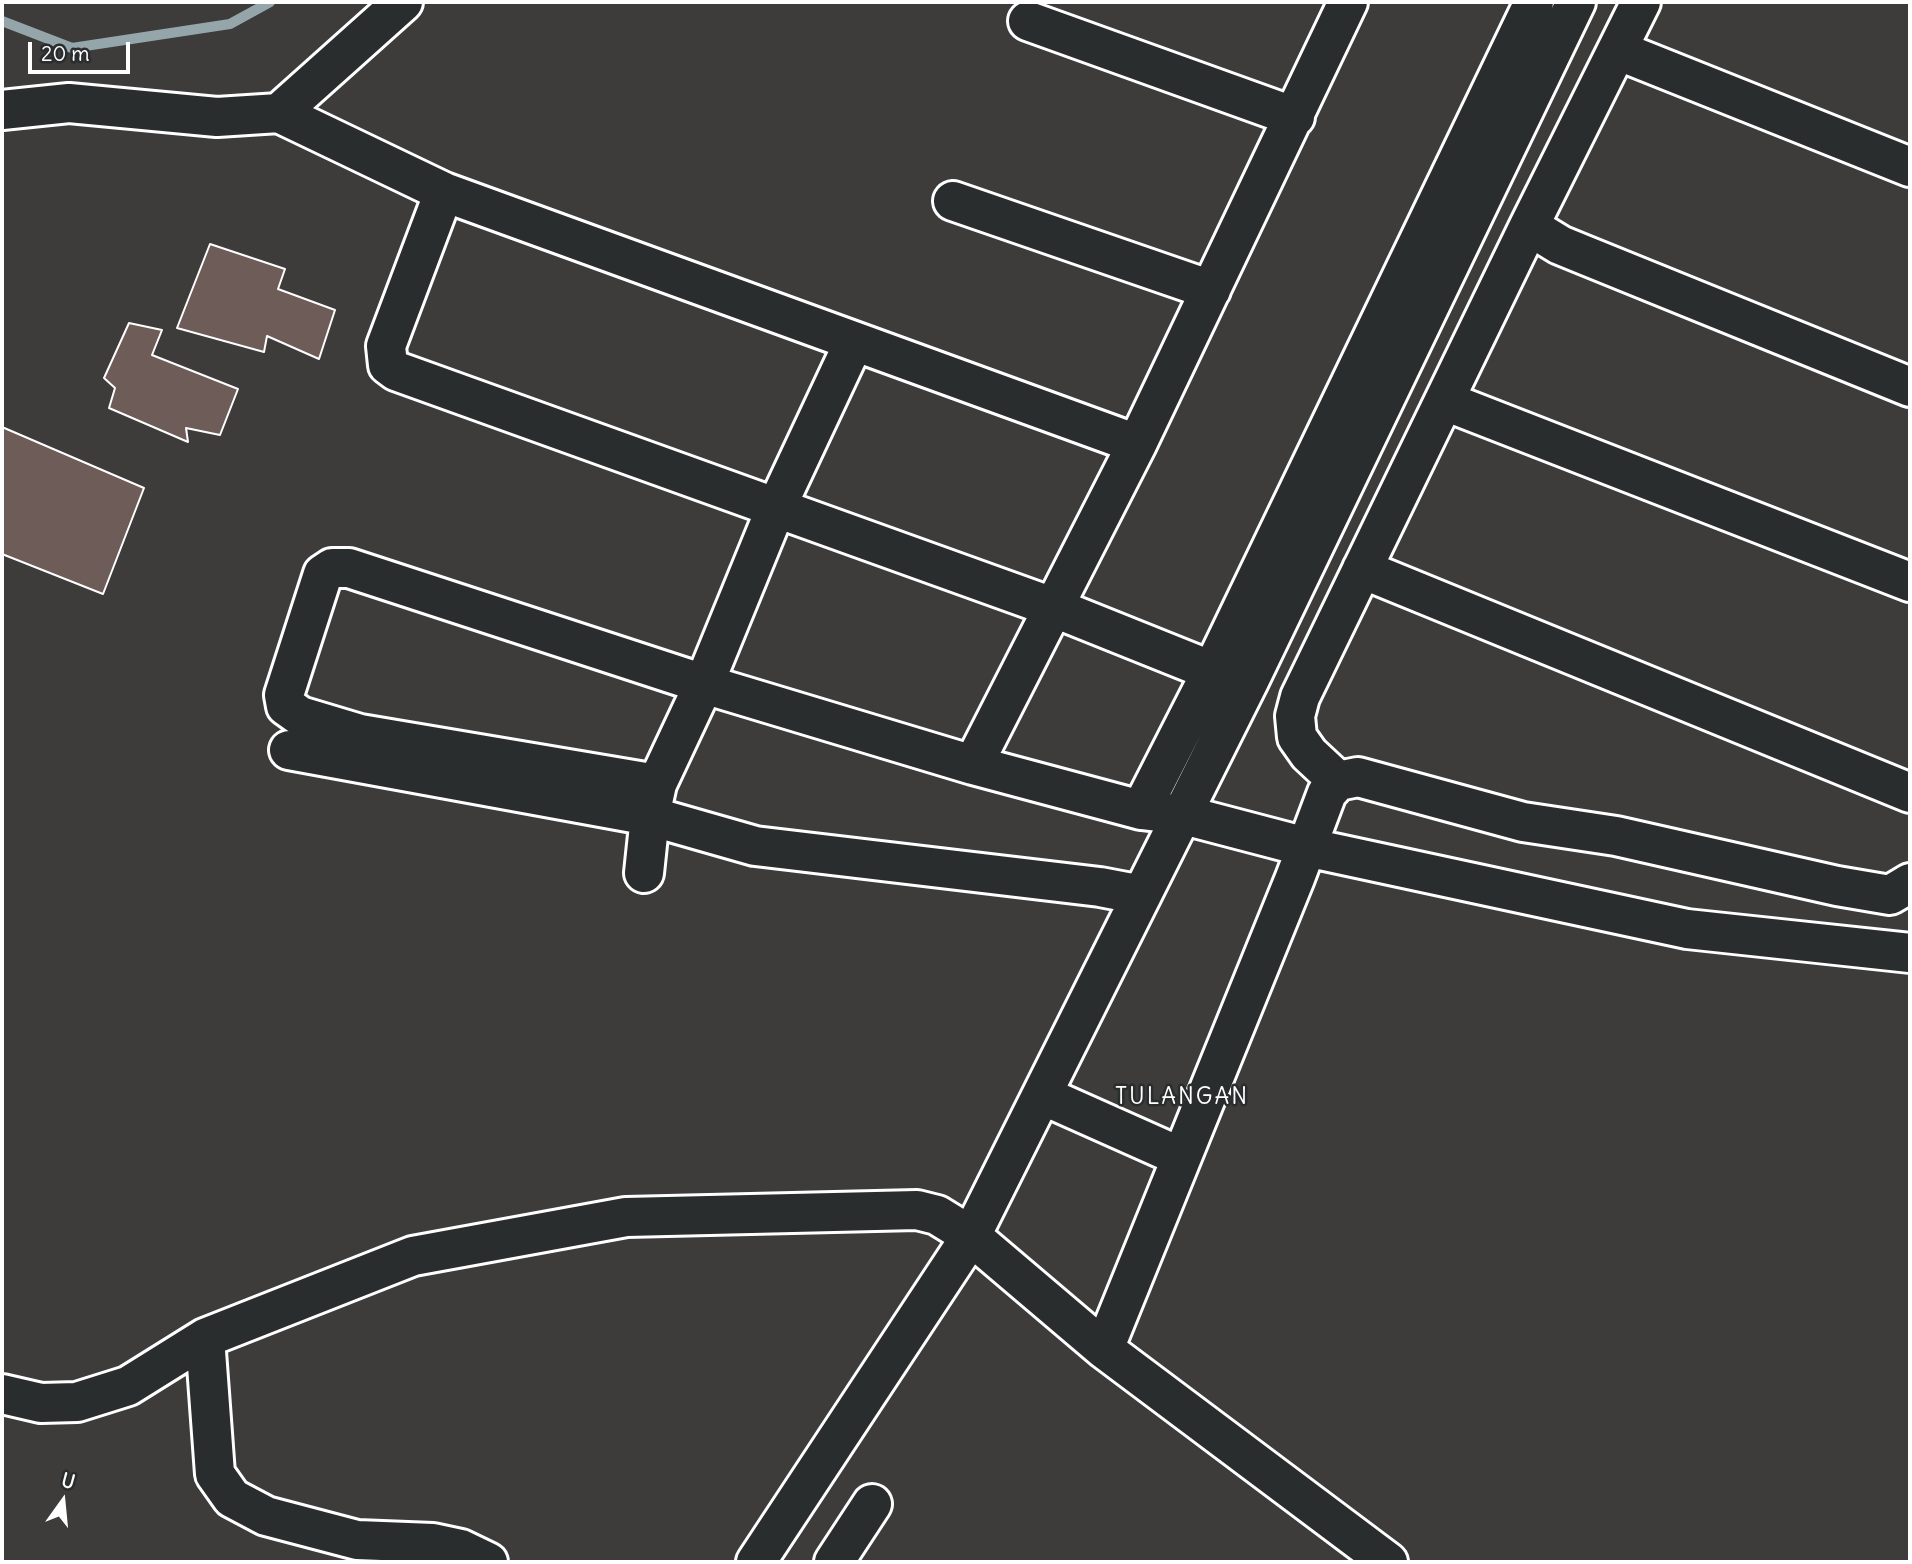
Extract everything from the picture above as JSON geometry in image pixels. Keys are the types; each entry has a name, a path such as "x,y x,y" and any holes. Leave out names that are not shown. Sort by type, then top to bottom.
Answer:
{"street":[{"path":"279,113 403,2"},
{"path":"974,765 1137,444 1348,2"},
{"path":"1141,810 1212,671 1534,2"},
{"path":"756,1562 971,1236 1184,815 1576,2"},
{"path":"1338,781 1309,754 1297,737 1295,716 1300,696 1641,2"},
{"path":"1028,21 1295,117"},
{"path":"1617,50 1910,167"},
{"path":"2,110 69,103 217,117 279,113 444,192 1137,444"},
{"path":"444,192 386,346 388,365 396,371 1055,608 1212,671"},
{"path":"953,201 1211,290"},
{"path":"1529,226 1581,254 1910,387"},
{"path":"644,873 654,800 776,508 854,342"},
{"path":"1445,401 1910,582"},
{"path":"1129,921 1086,886 755,846 654,800 360,734 300,716 286,706 284,695 323,574 332,568 349,568 704,684 974,765 1141,810 1184,815 1300,862 1687,929 1910,953"},
{"path":"1362,569 1910,793"},
{"path":"289,750 654,800"},
{"path":"1104,1349 1326,793 1338,781 1358,777 1523,822 1616,836 1838,886 1890,895 1910,883"},
{"path":"1042,1095 1181,1157"},
{"path":"2,1394 41,1403 78,1402 128,1386 205,1338 413,1256 626,1217 916,1210 937,1214 971,1236 1104,1349 1388,1562"},
{"path":"205,1338 215,1474 232,1498 266,1516 357,1540 433,1543 461,1549 488,1562"},
{"path":"834,1562 872,1504"}],"building":[{"path":"210,244 285,269 278,289 335,310 319,359 267,336 264,352 177,328"},
{"path":"129,323 162,330 152,355 238,389 220,435 186,428 188,442 109,408 115,388 104,378"},
{"path":"2,427 144,488 103,594 2,554"}],"waterway":[{"path":"2,21 72,48 230,24 270,2"}],"district":[{"name":"TULANGAN","path":"1182,1097"}]}
